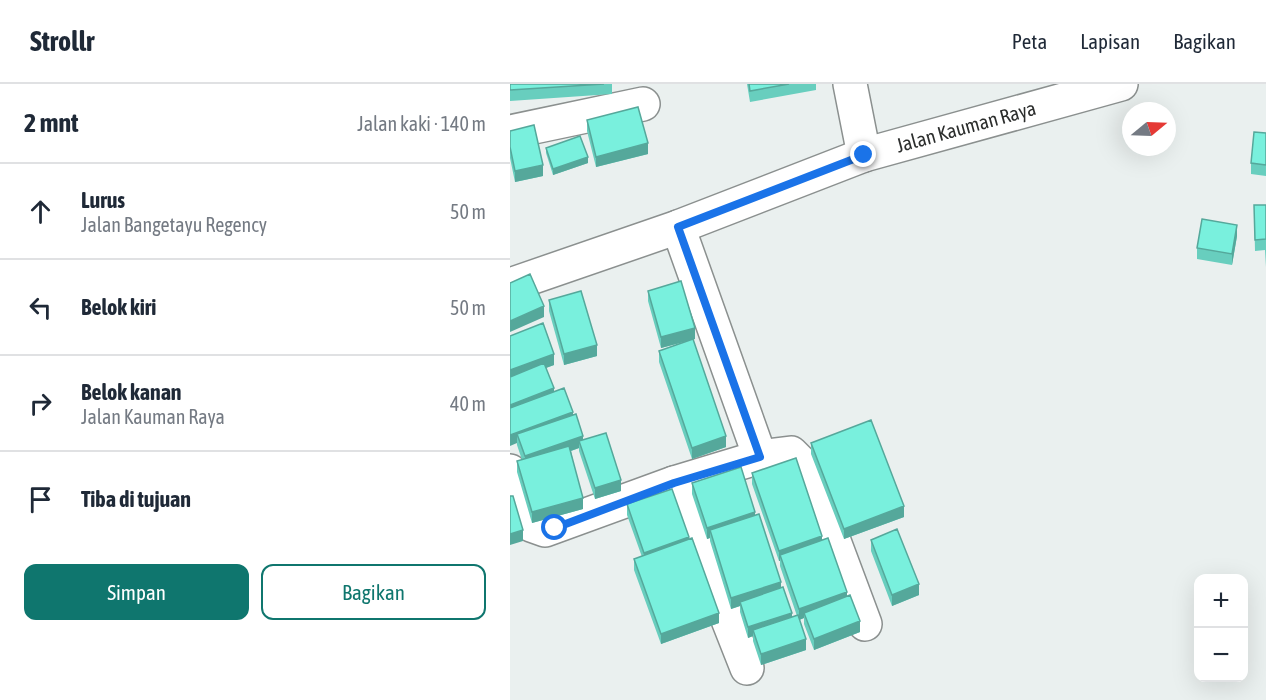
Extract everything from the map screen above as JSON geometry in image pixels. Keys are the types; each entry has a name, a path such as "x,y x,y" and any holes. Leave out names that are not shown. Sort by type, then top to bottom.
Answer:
{"street":[{"path":"850,84 864,155"},
{"name":"Jalan Kauman Raya","path":"510,285 678,227 864,155 1121,84"},
{"path":"510,132 643,104"},
{"path":"678,227 760,457"},
{"path":"510,471 531,525 545,530 674,483 760,457 791,453 807,469 865,624"},
{"path":"674,483 747,668"}],"building":[{"path":"510,84 604,84 510,90"},
{"path":"749,84 789,84 750,91"},
{"path":"638,107 648,143 596,157 587,120"},
{"path":"534,125 543,165 515,171 510,147 510,131"},
{"path":"1254,132 1266,133 1266,165 1251,163"},
{"path":"580,136 588,157 553,169 546,148"},
{"path":"1254,205 1266,205 1266,239 1255,240"},
{"path":"1202,219 1237,225 1232,254 1197,248"},
{"path":"530,274 544,306 510,321 510,283"},
{"path":"681,281 695,328 661,337 648,291"},
{"path":"581,291 597,345 564,354 549,300"},
{"path":"543,323 554,354 510,370 510,336"},
{"path":"693,339 726,436 692,448 659,351"},
{"path":"544,363 554,388 510,405 510,377"},
{"path":"564,388 573,412 510,435 510,408"},
{"path":"576,414 583,436 525,456 517,434"},
{"path":"871,420 904,506 844,529 811,443"},
{"path":"606,433 621,480 595,488 579,441"},
{"path":"569,446 583,498 532,512 517,461"},
{"path":"796,458 822,536 779,551 752,473"},
{"path":"741,467 755,512 707,528 692,483"},
{"path":"672,489 689,537 644,553 627,504"},
{"path":"510,496 513,496 523,530 510,534"},
{"path":"759,514 781,582 731,598 710,530"},
{"path":"897,529 919,584 892,595 871,540"},
{"path":"692,538 719,613 661,634 634,559"},
{"path":"828,538 847,592 799,609 780,555"},
{"path":"783,587 792,613 748,627 740,602"},
{"path":"850,595 860,621 814,639 804,613"},
{"path":"798,615 806,639 761,654 753,630"}],"route":[{"path":"555,528 674,483 760,457 678,227 864,155"}]}
